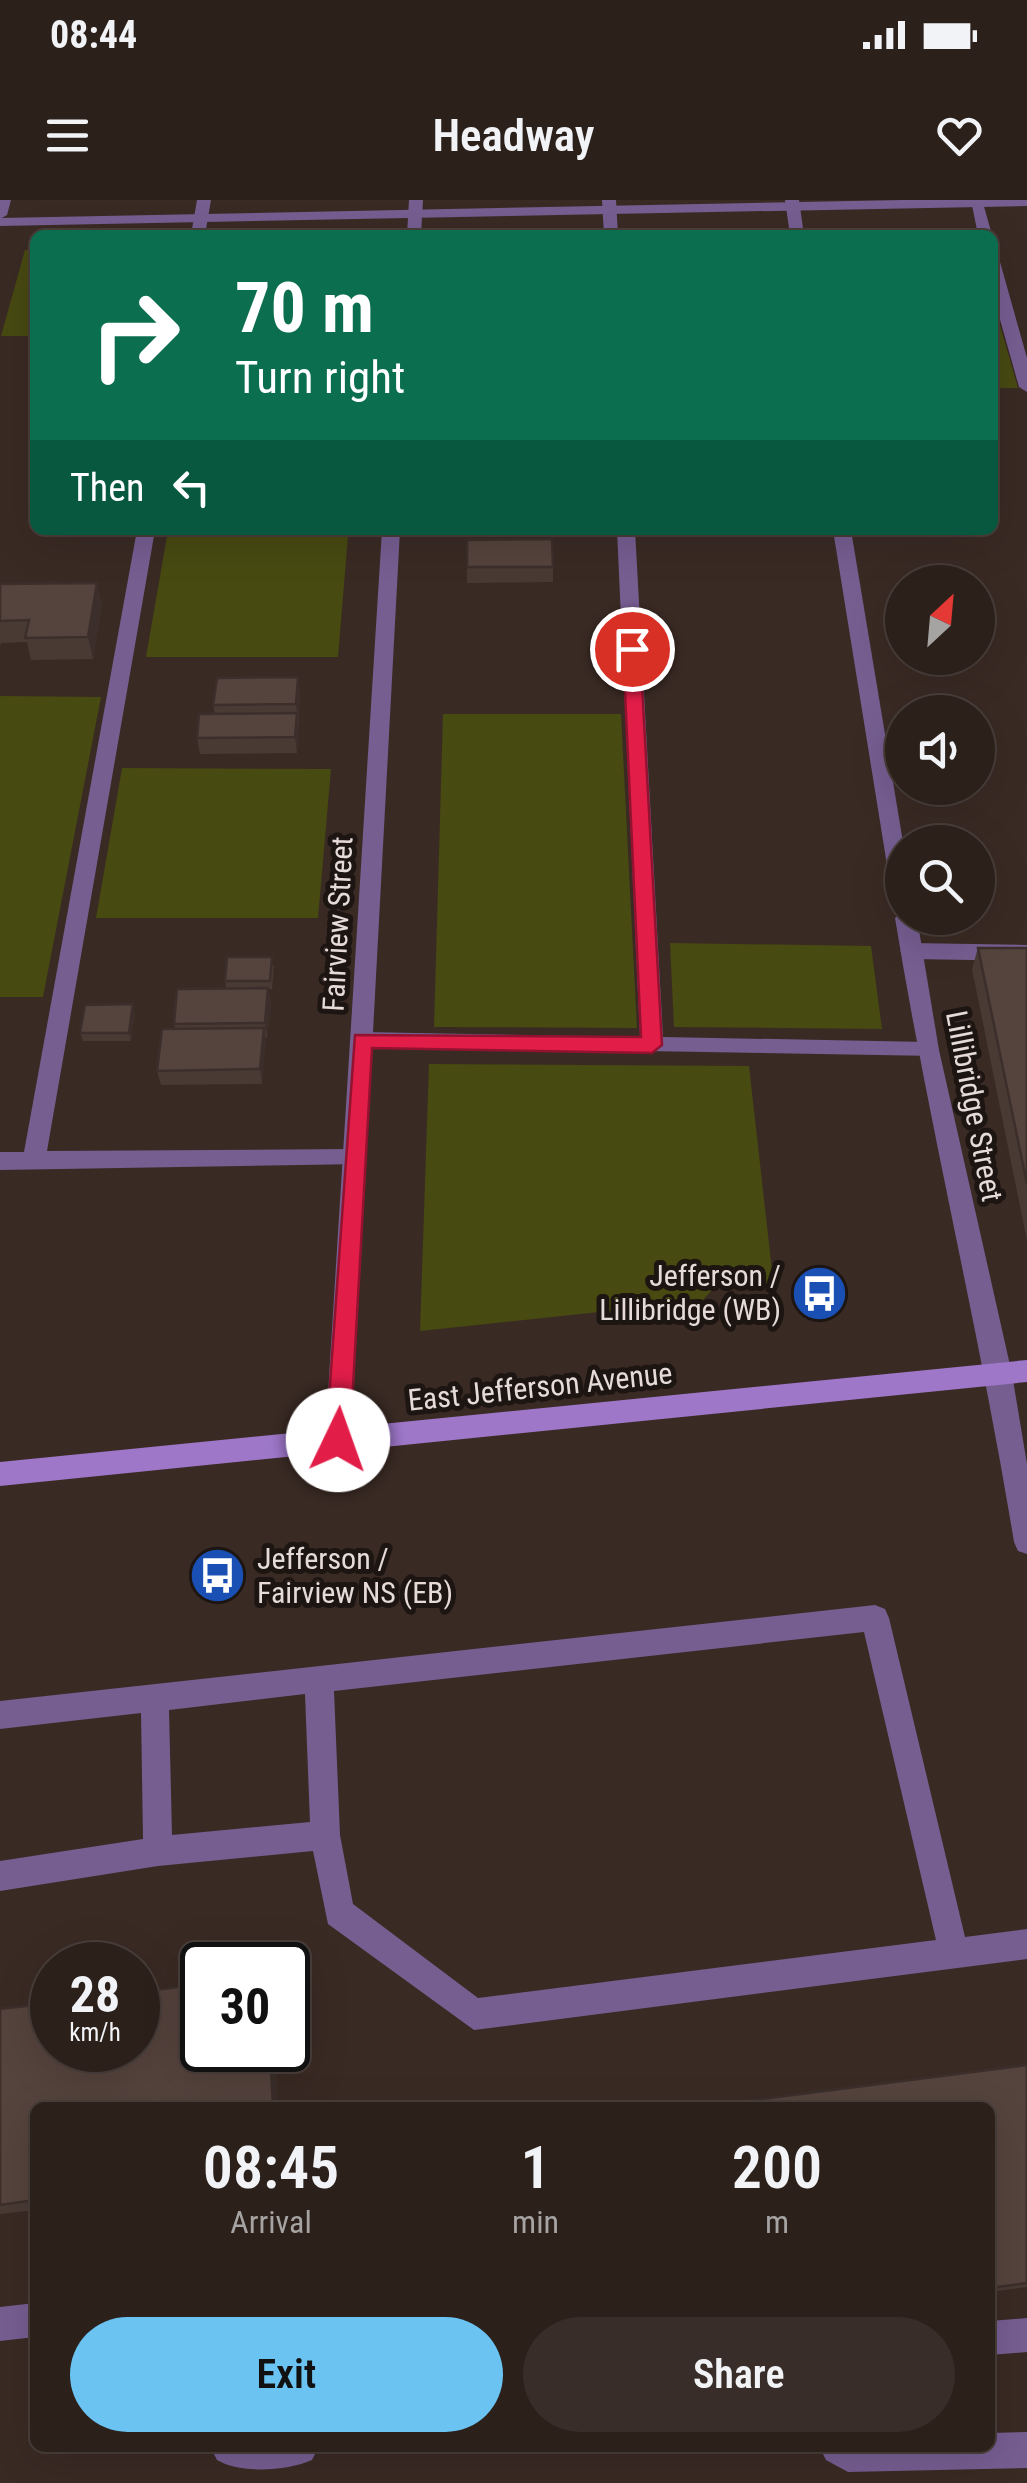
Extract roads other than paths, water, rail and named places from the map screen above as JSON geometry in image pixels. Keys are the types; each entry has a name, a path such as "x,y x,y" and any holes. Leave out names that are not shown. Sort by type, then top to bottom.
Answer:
{"main road":[{"name":"East Jefferson Avenue","path":"0,1474 1027,1371"}],"street":[{"path":"4,200 0,218 201,218 416,207 1027,202"},
{"path":"199,230 204,200"},
{"path":"793,203 796,230"},
{"path":"976,203 984,230"},
{"path":"609,205 610,230"},
{"path":"998,283 1027,387"},
{"path":"34,1161 145,535"},
{"name":"Fairview Street","path":"338,1440 391,535"},
{"path":"626,535 652,1045"},
{"path":"843,535 890,825"},
{"name":"Lillibridge Street","path":"909,935 928,1050 999,1374 1027,1542"},
{"path":"912,952 1027,953"},
{"path":"362,1040 928,1050"},
{"path":"0,1161 354,1158"},
{"path":"0,1715 875,1618 954,1954"},
{"path":"319,1678 325,1835 340,1914 474,2014 1027,1944"},
{"path":"155,1698 158,1851"},
{"path":"0,1876 158,1851 325,1835"},
{"path":"0,2324 30,2321"},
{"path":"995,2338 1027,2335"},
{"path":"995,2451 1027,2450"},
{"path":"845,2452 938,2452"}],"place":[{"name":"Jefferson / Lillibridge (WB)","path":"820,1293"},
{"name":"Jefferson / Fairview NS (EB)","path":"218,1576"}]}
